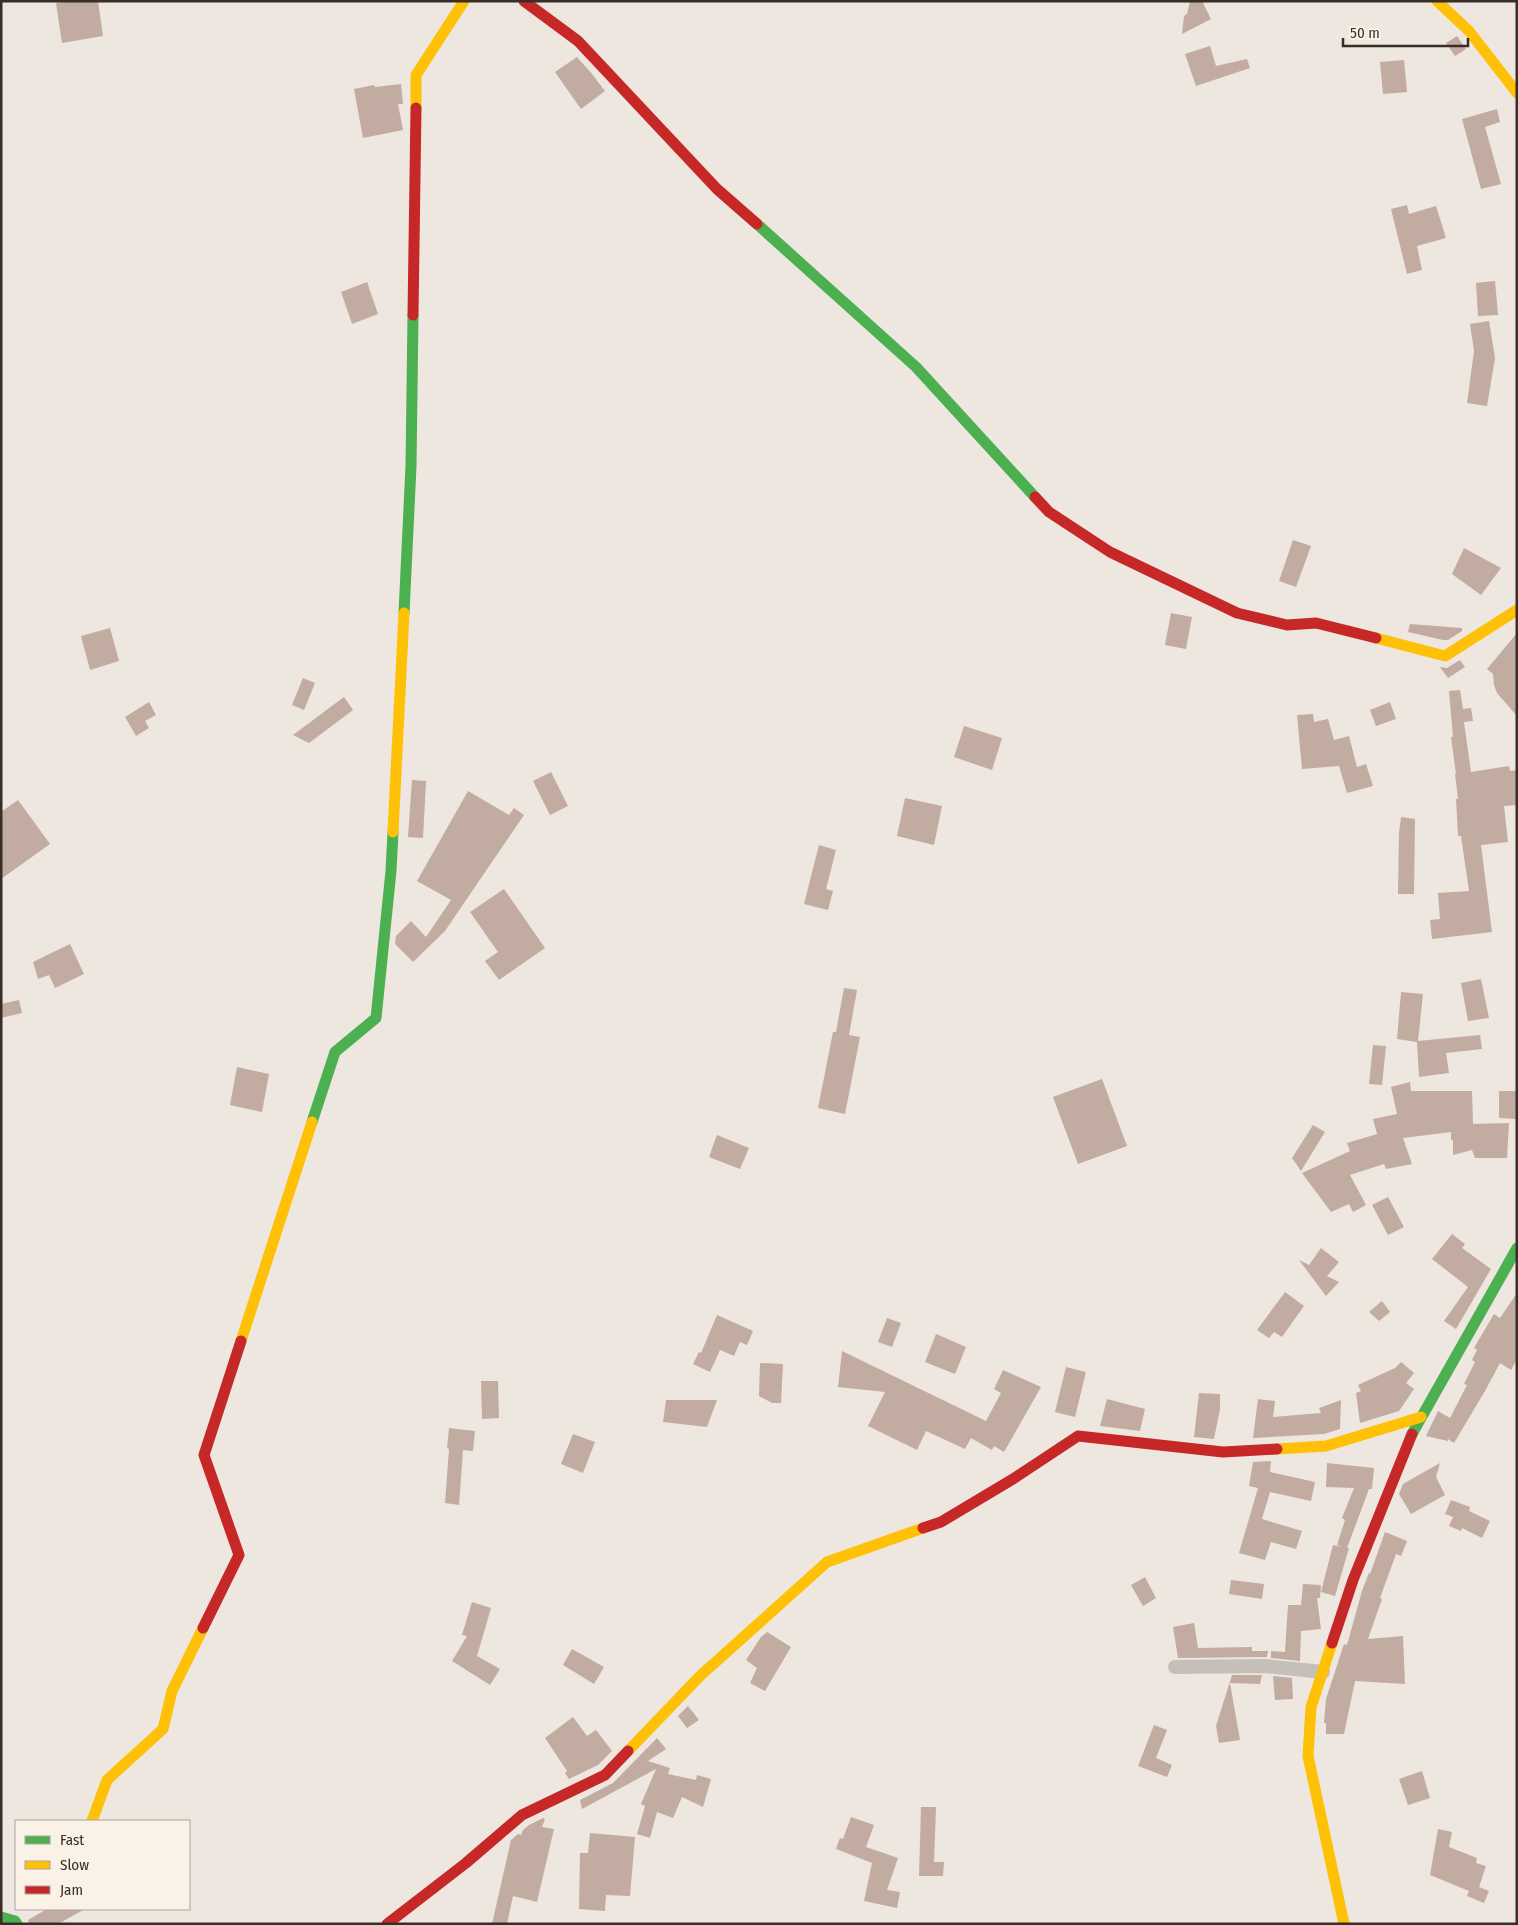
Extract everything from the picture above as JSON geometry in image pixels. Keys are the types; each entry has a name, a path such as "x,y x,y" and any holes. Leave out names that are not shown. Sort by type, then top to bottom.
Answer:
{"street":[{"path":"92,1820 107,1780 162,1729 172,1690 240,1554 204,1455 335,1052 376,1018 392,862 411,466 416,75 464,1"},
{"path":"524,1 578,41 716,189 916,367 1049,512 1110,552 1237,613 1287,625 1316,624 1445,656 1517,610"},
{"path":"1437,1 1469,31 1517,93"},
{"path":"1344,1924 1308,1756 1311,1707 1353,1580 1407,1442 1517,1248"},
{"path":"387,1924 466,1863 522,1815 605,1775 700,1676 827,1562 941,1522 1078,1436 1223,1452 1242,1451 1326,1446 1421,1417"},
{"path":"1175,1667 1265,1666 1323,1672"},
{"path":"1,1917 18,1920"}],"building":[{"path":"66,1 98,1 103,36 62,43 56,3"},
{"path":"1190,1 1202,1 1211,19 1182,34 1184,16 1187,14"},
{"path":"1457,36 1466,49 1455,56 1446,43"},
{"path":"1210,46 1216,66 1247,59 1250,68 1196,86 1185,54"},
{"path":"577,57 605,91 581,109 555,72"},
{"path":"1404,60 1407,92 1383,94 1380,62"},
{"path":"401,84 403,104 398,104 403,130 363,138 354,89 374,85 375,87"},
{"path":"1497,109 1500,122 1485,127 1501,184 1481,189 1462,119"},
{"path":"1407,205 1409,214 1436,206 1446,238 1417,246 1422,270 1407,274 1391,209"},
{"path":"1495,281 1498,315 1478,316 1476,283"},
{"path":"367,282 378,314 352,324 341,292"},
{"path":"1489,321 1495,358 1487,406 1467,403 1474,351 1470,324"},
{"path":"1293,540 1311,546 1296,587 1279,581"},
{"path":"1464,548 1501,568 1481,595 1452,574"},
{"path":"1171,613 1192,617 1186,649 1165,645"},
{"path":"1410,624 1462,628 1462,631 1448,640 1443,640 1408,632"},
{"path":"110,628 119,661 90,670 81,636"},
{"path":"1517,633 1517,716 1497,693 1493,674 1487,669"},
{"path":"1460,660 1465,667 1448,678 1440,667 1447,668"},
{"path":"303,678 315,683 304,710 292,705"},
{"path":"1460,690 1463,709 1471,708 1473,721 1464,722 1471,772 1509,766 1510,771 1517,770 1517,805 1504,806 1508,842 1481,845 1492,932 1432,939 1430,920 1440,919 1438,893 1469,891 1461,836 1458,836 1456,799 1458,799 1451,737 1453,737 1449,691"},
{"path":"344,697 353,710 309,743 293,735"},
{"path":"149,702 156,715 145,721 149,728 136,736 125,717"},
{"path":"1390,702 1396,719 1376,726 1370,710"},
{"path":"1313,714 1314,722 1328,719 1334,740 1349,736 1357,767 1366,764 1373,786 1347,793 1339,766 1302,769 1297,715"},
{"path":"964,726 1002,738 992,770 954,757"},
{"path":"551,772 568,806 550,815 533,781"},
{"path":"412,780 426,781 423,838 408,837"},
{"path":"468,791 509,815 514,808 524,815 445,931 413,962 395,944 396,936 411,921 426,937 451,900 417,881"},
{"path":"905,798 942,806 934,845 897,836"},
{"path":"18,800 50,844 1,879 1,812"},
{"path":"1401,817 1415,819 1414,894 1398,894"},
{"path":"819,845 836,850 826,889 833,891 828,910 804,904"},
{"path":"504,889 545,948 499,980 485,961 498,952 470,912"},
{"path":"70,944 84,974 55,988 49,975 38,979 33,962"},
{"path":"1481,979 1489,1018 1468,1021 1461,983"},
{"path":"844,988 857,990 849,1035 860,1037 845,1114 818,1108"},
{"path":"1401,992 1423,994 1418,1041 1480,1035 1482,1049 1446,1053 1449,1073 1419,1077 1417,1042 1397,1039"},
{"path":"19,1000 22,1013 1,1018 1,1004"},
{"path":"1373,1045 1386,1046 1382,1085 1369,1084"},
{"path":"237,1067 269,1074 262,1112 230,1105"},
{"path":"1102,1079 1127,1146 1078,1164 1053,1097"},
{"path":"1410,1082 1411,1091 1472,1091 1473,1124 1509,1123 1507,1158 1475,1158 1472,1150 1453,1155 1451,1132 1403,1138 1412,1164 1386,1169 1384,1164 1350,1175 1366,1205 1353,1212 1349,1204 1331,1212 1302,1173 1350,1151 1347,1143 1377,1134 1373,1119 1397,1114 1391,1087"},
{"path":"1499,1091 1517,1091 1517,1119 1499,1118"},
{"path":"1313,1125 1325,1132 1301,1171 1292,1158"},
{"path":"717,1135 749,1148 740,1169 709,1157"},
{"path":"1388,1197 1404,1227 1388,1235 1372,1205"},
{"path":"1452,1234 1465,1244 1462,1248 1491,1269 1456,1329 1444,1321 1468,1287 1432,1259"},
{"path":"1321,1248 1339,1262 1327,1276 1339,1282 1326,1296 1299,1260 1309,1265"},
{"path":"1285,1292 1304,1306 1282,1337 1274,1332 1269,1338 1257,1330"},
{"path":"1517,1293 1517,1359 1511,1370 1500,1363 1454,1443 1448,1439 1448,1441 1426,1436 1438,1411 1450,1418 1467,1385 1464,1384 1475,1362 1472,1360 1477,1350 1474,1348 1494,1314 1500,1318"},
{"path":"1382,1301 1390,1312 1379,1321 1369,1312"},
{"path":"717,1315 753,1331 747,1345 740,1342 734,1356 720,1350 710,1372 693,1364 699,1352 701,1353"},
{"path":"887,1318 901,1323 892,1347 878,1342"},
{"path":"936,1334 966,1347 955,1374 925,1362"},
{"path":"842,1351 986,1421 1001,1393 994,1389 1003,1370 1041,1387 1004,1452 994,1446 992,1450 971,1438 965,1449 926,1431 917,1450 868,1426 885,1392 838,1387"},
{"path":"1401,1362 1414,1373 1406,1383 1414,1389 1399,1411 1360,1423 1356,1393 1361,1391 1358,1385 1395,1368"},
{"path":"760,1363 783,1364 781,1403 772,1403 759,1396"},
{"path":"1066,1367 1086,1372 1075,1417 1055,1412"},
{"path":"481,1381 498,1381 499,1418 482,1419"},
{"path":"1199,1393 1220,1394 1220,1409 1214,1439 1194,1437"},
{"path":"1107,1399 1145,1409 1140,1431 1100,1426"},
{"path":"1258,1399 1275,1401 1273,1417 1321,1413 1319,1408 1341,1400 1340,1429 1324,1434 1253,1438"},
{"path":"666,1400 717,1400 707,1427 663,1422"},
{"path":"449,1428 475,1431 473,1451 463,1450 459,1505 445,1503"},
{"path":"573,1434 595,1442 583,1473 561,1464"},
{"path":"1271,1461 1270,1472 1315,1482 1311,1501 1270,1492 1262,1519 1302,1531 1296,1549 1271,1542 1265,1560 1239,1553 1258,1488 1249,1486 1253,1462"},
{"path":"1327,1463 1374,1468 1372,1489 1369,1489 1347,1548 1349,1548 1335,1596 1321,1592 1333,1545 1342,1547 1337,1545 1345,1520 1342,1518 1354,1488 1326,1487"},
{"path":"1440,1463 1436,1477 1445,1495 1411,1514 1399,1494 1403,1484"},
{"path":"1451,1500 1470,1507 1469,1511 1490,1521 1482,1538 1462,1528 1461,1531 1449,1526 1453,1517 1445,1514"},
{"path":"1385,1532 1407,1541 1401,1556 1396,1554 1368,1639 1403,1636 1405,1684 1355,1681 1344,1734 1326,1734 1326,1723 1324,1723 1326,1699 1344,1644 1347,1645 1362,1591"},
{"path":"1145,1577 1156,1598 1143,1606 1131,1585"},
{"path":"1231,1580 1264,1584 1262,1599 1229,1594"},
{"path":"1303,1584 1321,1585 1320,1598 1317,1598 1321,1629 1301,1631 1300,1661 1271,1658 1271,1651 1285,1652 1288,1605 1301,1605"},
{"path":"472,1602 491,1608 477,1656 500,1669 490,1685 452,1661 467,1636 462,1635"},
{"path":"1194,1623 1198,1648 1252,1647 1252,1651 1268,1651 1267,1657 1178,1658 1173,1627"},
{"path":"767,1632 791,1647 765,1691 750,1683 757,1668 746,1660 761,1637"},
{"path":"572,1649 604,1667 594,1684 563,1665"},
{"path":"1232,1675 1262,1675 1260,1684 1230,1683 1240,1740 1219,1743 1216,1726"},
{"path":"1273,1676 1292,1678 1293,1699 1275,1700"},
{"path":"688,1706 699,1720 687,1728 678,1716"},
{"path":"573,1717 587,1736 596,1730 612,1751 598,1765 569,1779 565,1773 567,1771 545,1738"},
{"path":"1154,1725 1167,1730 1156,1758 1172,1765 1167,1777 1138,1766"},
{"path":"657,1738 666,1749 648,1761 670,1768 668,1774 696,1780 697,1775 711,1779 703,1807 682,1797 673,1818 657,1812 650,1838 637,1834 645,1806 641,1804 656,1769 582,1809 580,1800 613,1783"},
{"path":"1422,1771 1430,1798 1408,1805 1399,1779"},
{"path":"921,1807 936,1807 934,1862 944,1862 943,1876 919,1876"},
{"path":"851,1817 874,1825 866,1847 898,1858 887,1890 900,1892 897,1908 864,1901 872,1863 836,1849 840,1838 843,1839"},
{"path":"543,1818 545,1819 542,1827 554,1829 537,1902 513,1896 507,1924 492,1924 511,1840 518,1834 521,1835 523,1830 529,1825"},
{"path":"1438,1829 1452,1832 1449,1847 1477,1858 1476,1863 1486,1866 1479,1887 1489,1891 1484,1903 1467,1896 1469,1891 1430,1875"},
{"path":"590,1833 635,1837 630,1896 606,1895 605,1911 579,1909 580,1853 588,1853"},
{"path":"45,1910 83,1910 58,1924 29,1924 28,1920"}],"traffic: fast":[{"path":"757,224 916,367 1035,497"},
{"path":"404,613 411,466 413,315"},
{"path":"312,1122 335,1052 376,1018 391,871 393,832"},
{"path":"1412,1434 1517,1248"},
{"path":"1,1917 15,1921 17,1924"}],"traffic: slow":[{"path":"416,108 416,75 464,1"},
{"path":"1437,1 1469,31 1517,93"},
{"path":"1376,638 1445,656 1517,610"},
{"path":"393,832 404,613"},
{"path":"241,1341 312,1122"},
{"path":"1277,1449 1326,1446 1421,1417"},
{"path":"628,1751 700,1676 827,1562 923,1528"},
{"path":"92,1820 107,1780 163,1729 172,1691 203,1628"},
{"path":"1332,1643 1311,1707 1308,1756 1344,1924"}],"traffic: jam":[{"path":"524,1 578,41 717,189 757,224"},
{"path":"413,315 416,108"},
{"path":"1035,497 1049,512 1110,552 1237,613 1287,625 1316,623 1376,638"},
{"path":"203,1628 239,1555 204,1455 241,1341"},
{"path":"1332,1643 1353,1580 1412,1434"},
{"path":"923,1528 941,1522 1013,1479 1078,1436 1223,1452 1277,1449"},
{"path":"387,1924 466,1863 522,1815 605,1775 628,1751"}]}
